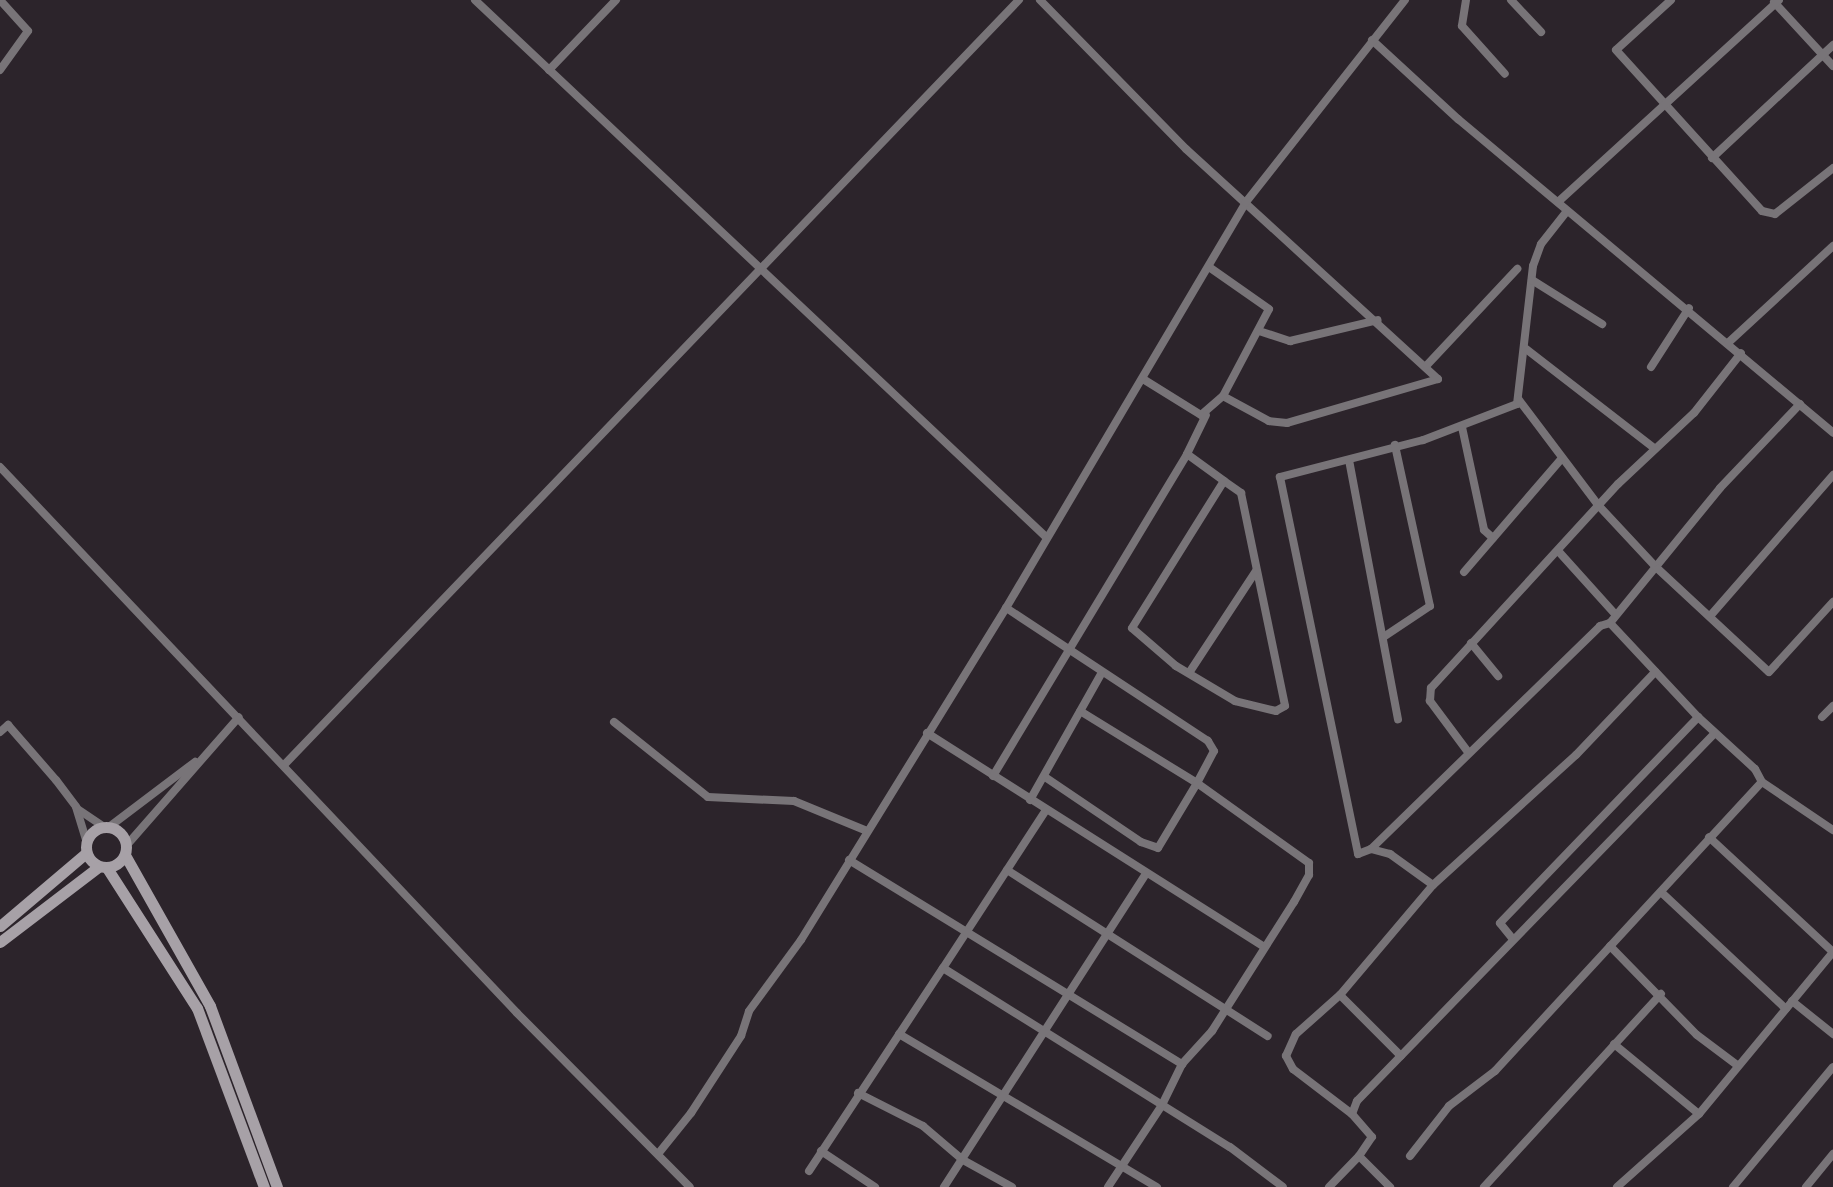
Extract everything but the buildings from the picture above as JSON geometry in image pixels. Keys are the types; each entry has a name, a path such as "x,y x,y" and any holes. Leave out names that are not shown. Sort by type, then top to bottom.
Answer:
{"street":[{"path":"0,0 28,31 0,70"},
{"path":"475,0 1045,536"},
{"path":"549,70 616,0"},
{"path":"284,765 1019,0"},
{"path":"1040,0 1175,139 1378,320 1438,379 1434,383 1287,423 1269,421 1223,396"},
{"path":"658,1154 738,1041 749,1011 801,940 1006,608 1045,536 1143,379 1246,202 1405,0"},
{"path":"1466,0 1462,26 1505,74"},
{"path":"1511,0 1541,32"},
{"path":"1671,0 1616,50 1712,158 1771,215 1833,168"},
{"path":"1558,202 1776,1 1833,66"},
{"path":"1372,40 1567,211 1689,308 1833,433"},
{"path":"1712,158 1833,45"},
{"path":"1567,211 1541,244 1532,280 1519,400 1512,409 1462,427 1280,477 1355,851 1362,855 1371,849 1600,626 1610,623 1800,404"},
{"path":"1729,342 1833,246"},
{"path":"993,776 1187,454 1206,415 1223,396 1269,309 1209,267"},
{"path":"1427,365 1517,269"},
{"path":"1532,280 1602,324"},
{"path":"1651,367 1689,308"},
{"path":"1259,331 1290,341 1378,320"},
{"path":"1526,349 1654,448"},
{"path":"1468,752 1429,694 1471,643 1560,553 1599,506 1654,448 1694,413 1741,353"},
{"path":"1143,379 1206,415"},
{"path":"1519,400 1599,506 1656,567 1772,672 1833,602"},
{"path":"1462,427 1484,530 1493,538"},
{"path":"1385,636 1430,606 1395,445"},
{"path":"1187,454 1241,493 1285,706 1276,711 1256,709 1189,673 1132,628 1224,481"},
{"path":"1464,572 1562,458"},
{"path":"1349,460 1385,636 1398,719"},
{"path":"0,467 517,1013 690,1187"},
{"path":"1711,615 1833,475"},
{"path":"1560,553 1615,614"},
{"path":"1189,673 1256,571"},
{"path":"1006,608 1101,674 1208,741 1214,751 1158,848 1141,842 1045,777"},
{"path":"1610,623 1698,717 1755,769 1762,782 1831,824"},
{"path":"1471,643 1498,676"},
{"path":"1329,1187 1359,1156 1372,1137 1352,1114 1303,1080 1286,1056 1296,1034 1340,995 1433,885 1576,755 1655,672"},
{"path":"1030,800 1101,674"},
{"path":"1822,717 1833,706"},
{"path":"1080,711 1197,783 1309,863 1299,892 1262,946 1225,1011 1182,1064 1162,1105 1108,1187"},
{"path":"0,942 125,851 198,759 239,717"},
{"path":"1512,938 1500,923 1698,717"},
{"path":"614,722 708,797 794,801 867,831"},
{"path":"0,732 8,725 76,807 121,834 125,851 210,1006 277,1187"},
{"path":"927,733 1262,946"},
{"path":"1352,1114 1357,1101 1512,938 1715,733"},
{"path":"86,840 198,759"},
{"path":"1410,1156 1449,1106 1495,1071 1762,782"},
{"path":"76,807 86,840 86,853 102,867 197,1008 264,1187"},
{"path":"809,1171 1046,810"},
{"path":"1617,1187 1699,1114 1833,952 1709,837"},
{"path":"1371,849 1390,854 1433,885"},
{"path":"0,926 86,853"},
{"path":"849,860 1182,1064"},
{"path":"1007,870 1106,936 1268,1036"},
{"path":"944,1187 1002,1091 1146,874"},
{"path":"1661,892 1789,1005 1833,1034"},
{"path":"1610,946 1661,994 1697,1035 1737,1065"},
{"path":"943,968 1162,1105 1283,1187"},
{"path":"1484,1187 1661,994"},
{"path":"1340,995 1401,1056"},
{"path":"899,1034 1002,1091 1157,1187"},
{"path":"1614,1044 1699,1114"},
{"path":"1733,1187 1833,1067"},
{"path":"858,1093 923,1126 963,1160 1012,1187"},
{"path":"821,1151 875,1187"},
{"path":"1806,1187 1833,1154"},
{"path":"1359,1156 1390,1187"}]}
